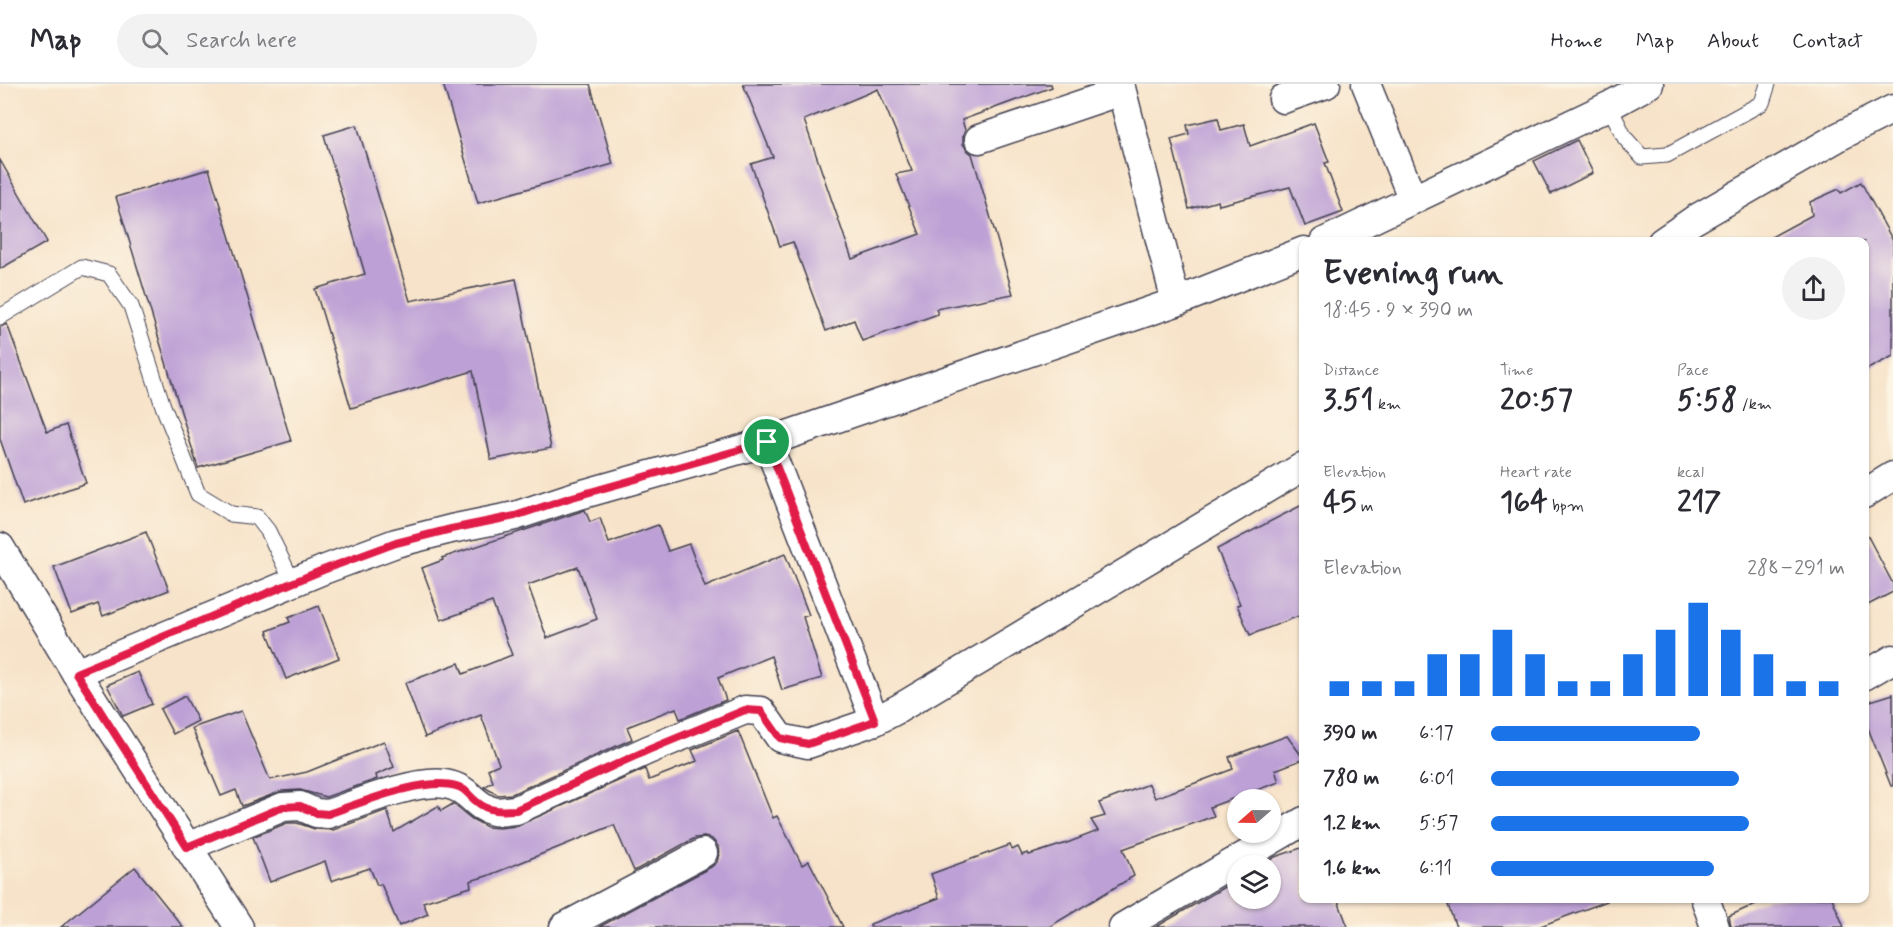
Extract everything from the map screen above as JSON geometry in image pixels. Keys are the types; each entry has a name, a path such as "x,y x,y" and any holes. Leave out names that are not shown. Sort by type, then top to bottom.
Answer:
{"street":[{"path":"1283,99 1326,84"},
{"path":"1365,84 1413,200"},
{"path":"1335,237 1609,106 1649,84"},
{"path":"979,139 1122,92 1176,302"},
{"path":"1669,237 1694,220 1840,136 1893,109"},
{"path":"76,673 292,583 396,543 515,516 569,498 767,442 1176,302 1299,253"},
{"path":"767,442 875,721"},
{"path":"187,847 283,807 300,806 316,813 328,814 412,787 443,783 459,787 477,803 494,812 516,810 639,754 745,710 761,711 780,738 808,744 875,721 898,709 1299,469"},
{"path":"1869,491 1893,476"},
{"path":"0,547 76,673 239,927"},
{"path":"1869,673 1893,659"},
{"path":"1122,927 1299,824"},
{"path":"564,927 703,853"},
{"path":"1707,903 1715,927"}],"lane":[{"path":"1609,106 1625,138 1642,157 1667,155 1762,103 1768,84"},
{"path":"0,317 82,267 109,274 130,306 163,406 198,494 231,514 257,517 268,531 292,583"}],"building":[{"path":"443,84 590,84 613,164 478,203"},
{"path":"743,84 1051,84 1052,87 962,120 965,130 963,144 972,154 1013,294 936,309 938,314 862,341 854,320 826,331 793,242 780,246 751,164 773,157","holes":["878,89 912,171 896,174 920,234 852,259 804,120"]},
{"path":"1218,118 1221,130 1244,124 1250,146 1314,123 1329,162 1325,163 1343,212 1305,226 1290,187 1219,205 1218,201 1189,209 1171,139 1189,134 1187,125"},
{"path":"357,125 410,301 516,279 551,448 491,460 473,371 351,408 315,289 365,274 324,135"},
{"path":"1577,140 1593,173 1551,194 1534,161"},
{"path":"0,160 47,242 0,269"},
{"path":"209,169 291,441 198,468 116,197"},
{"path":"1861,182 1893,241 1893,356 1869,368 1869,237 1771,237 1812,215 1810,202 1839,189 1841,193"},
{"path":"7,324 47,432 66,425 86,483 23,505 0,439 0,327"},
{"path":"1299,507 1299,616 1250,635 1217,549"},
{"path":"585,510 590,522 600,518 609,543 658,525 668,551 689,544 705,587 785,554 809,615 803,617 822,678 782,690 771,656 718,678 726,700 680,719 676,708 627,727 632,739 512,794 498,795 484,787 493,782 488,769 499,764 481,715 425,737 405,683 459,663 463,674 512,655 492,602 441,620 422,568 443,560 442,558","holes":["578,567 597,619 547,638 528,585"]},
{"path":"146,532 169,590 103,616 98,604 72,614 54,567"},
{"path":"1869,538 1893,584 1893,592 1869,604"},
{"path":"319,606 339,658 286,679 267,631 290,622 288,618"},
{"path":"138,672 152,704 123,716 107,685"},
{"path":"1893,694 1893,786 1891,786 1869,731 1869,701"},
{"path":"185,696 198,721 173,734 160,709"},
{"path":"241,711 270,780 307,772 384,741 394,767 376,775 377,779 326,797 300,790 282,791 242,806 236,790 221,796 192,728"},
{"path":"738,731 773,818 777,816 802,865 809,861 843,927 599,927 717,862 718,846 712,839 704,837 695,838 634,871 614,825 470,881 471,887 423,902 428,914 399,926 381,884 377,885 370,868 331,881 325,861 270,882 253,837 287,823 333,830 387,810 394,832 438,806 441,811 453,804 487,827 517,826 645,769 649,780 697,761 692,750"},
{"path":"1287,736 1299,752 1299,761 1275,770 1279,782 1260,789 1227,789 1227,801 1210,807 1214,816 1123,849 1134,876 1049,927 870,927 870,924 939,898 931,874 1010,845 1012,850 1018,847 1022,855 1028,853 1029,855 1067,843 1098,831 1091,820 1105,816 1099,803 1149,784 1155,798 1233,769 1229,757"},
{"path":"1299,849 1299,903 1339,903 1348,927 1156,927 1226,886 1227,909 1281,909 1281,855"},
{"path":"135,867 183,927 61,927"},
{"path":"1453,903 1602,903 1538,927 1456,927 1448,905"},
{"path":"1758,903 1834,903 1844,927 1731,927 1729,916"}],"route":[{"path":"767,442 875,721 808,744 780,738 761,711 745,710 648,750 516,810 494,812 477,803 459,787 443,783 412,787 328,814 316,813 300,806 283,807 187,847 76,673 323,570 396,543 515,516 569,498 767,442"}]}
